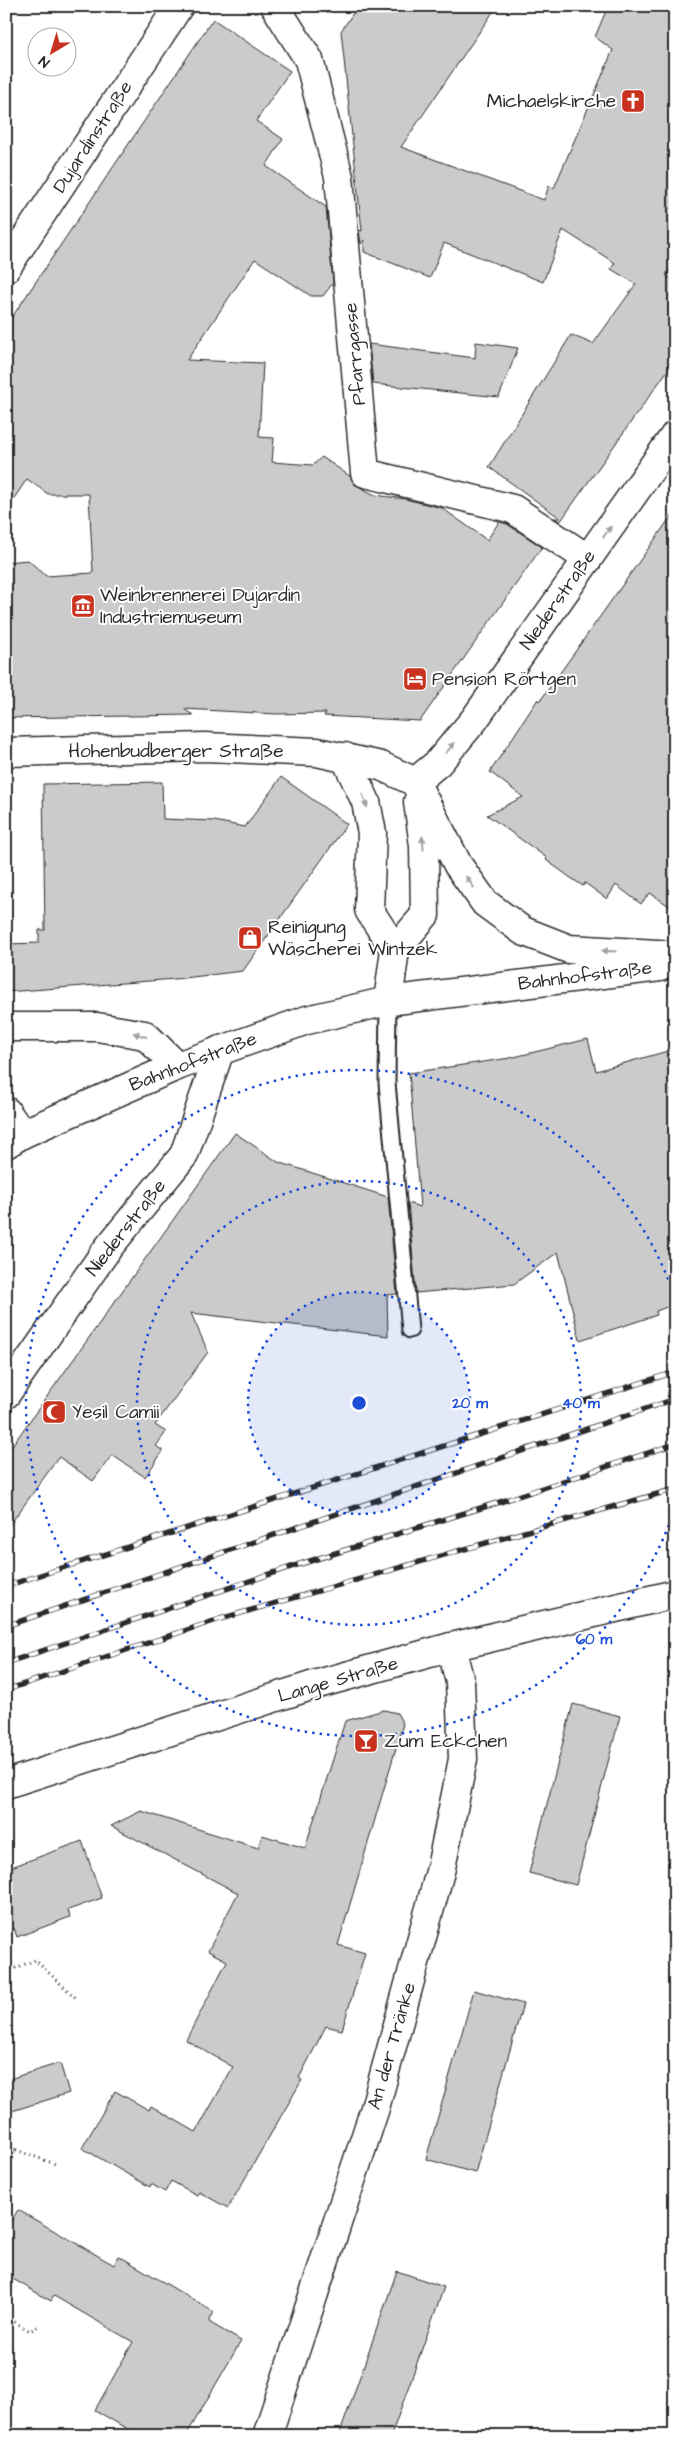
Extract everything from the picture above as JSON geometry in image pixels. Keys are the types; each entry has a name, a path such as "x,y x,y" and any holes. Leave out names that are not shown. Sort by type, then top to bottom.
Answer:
{"street":[{"name":"Dujardinstraße","path":"6,268 179,6"},
{"name":"Pfarrgasse","path":"276,6 309,60 340,177 365,473 514,509 588,559"},
{"name":"Niederstraße","path":"415,782 438,763 474,720 675,435"},
{"name":"Hohenbudberger Straße","path":"6,752 204,747 291,751 345,757 381,766 415,782"},
{"path":"345,757 366,802 372,834 369,910 395,950"},
{"path":"388,1001 395,950 425,915 424,846 415,782"},
{"path":"415,782 458,865 485,903 523,931 569,949 672,964"},
{"name":"Bahnhofstraße","path":"14,1139 177,1066 307,1020 388,1001 672,964"},
{"path":"6,1026 97,1027 145,1035 177,1066"},
{"name":"Niederstraße","path":"6,1394 108,1248 184,1155 220,1050"},
{"path":"6,1111 14,1139"},
{"name":"Lange Straße","path":"6,1784 314,1685 451,1647 675,1594"},
{"name":"An der Tränke","path":"267,2436 375,2108 441,1868 463,1759 460,1682 451,1647"}],"lane":[{"path":"388,1001 387,1083 410,1330"}],"path":[{"path":"6,1972 35,1960 76,1998"},
{"path":"6,2144 16,2150 58,2165"},
{"path":"6,2167 16,2150"},
{"path":"6,2317 30,2331 40,2325"}],"building":[{"path":"358,6 497,6 401,147 544,200 549,186 554,188 613,50 595,37 608,6 675,6 675,263 666,275 675,281 675,360 560,522 554,518 560,518 489,467 571,335 593,344 636,284 611,269 615,263 563,230 543,282 444,243 430,278 364,252 364,240 361,244 359,230 362,231 341,31"},
{"path":"213,19 290,71 256,121 283,139 266,166 326,207 333,283 323,296 311,296 255,259 187,360 263,363 259,437 274,438 272,462 313,465 322,457 351,477 354,484 375,495 405,499 442,508 487,540 499,522 507,524 542,547 420,721 324,716 326,713 276,714 184,709 193,715 6,718 6,562 28,560 46,576 93,573 89,494 48,494 27,479 6,510 6,326"},
{"path":"476,342 518,348 499,397 373,384 369,344 475,358"},
{"path":"675,511 675,910 650,893 641,904 616,885 607,899 585,883 583,886 571,878 546,860 547,858 487,815 523,797 490,772 538,699 540,701"},
{"path":"281,777 347,824 243,971 175,979 6,992 6,944 39,943 39,930 45,930 43,784 162,782 163,819 214,821 245,827"},
{"path":"588,1039 596,1071 675,1049 675,1304 656,1311 657,1315 580,1340 558,1252 514,1284 416,1293 408,1203 420,1207 409,1073 510,1058"},
{"path":"235,1133 278,1162 388,1197 397,1294 387,1295 388,1336 191,1313 208,1352 155,1425 166,1432 156,1446 163,1451 145,1477 112,1455 93,1481 59,1457 6,1530 6,1454"},
{"path":"573,1704 620,1716 576,1885 529,1873"},
{"path":"384,1710 397,1713 403,1724 338,1945 365,1953 342,2030 326,2026 299,2078 302,2080 228,2208 199,2192 197,2195 171,2181 165,2192 151,2184 150,2187 82,2148 115,2091 149,2110 151,2106 196,2132 233,2067 186,2040 227,1961 208,1951 238,1893 111,1826 141,1811 258,1848 262,1835 305,1848 345,1721"},
{"path":"82,1841 102,1898 68,1910 70,1917 17,1937 14,1928 6,1931 6,1869"},
{"path":"474,1990 523,2004 475,2173 426,2159"},
{"path":"60,2063 69,2093 6,2113 6,2080"},
{"path":"18,2210 114,2265 119,2256 214,2312 209,2322 241,2341 186,2436 139,2436 95,2410 133,2342 54,2296 51,2301 6,2275 6,2229"},
{"path":"397,2271 444,2287 391,2436 339,2436"}],"railway":[{"path":"6,1586 675,1372"},
{"path":"6,1626 675,1399"},
{"path":"6,1663 297,1565 497,1503 675,1444"},
{"path":"6,1690 220,1619 675,1489"}],"place":[{"name":"Michaelskirche","path":"633,101"},
{"name":"Weinbrennerei Dujardin Industriemuseum","path":"83,606"},
{"name":"Pension Rörtgen","path":"415,679"},
{"name":"Reinigung Wäscherei Wintzek","path":"250,938"},
{"name":"Yesil Camii","path":"54,1412"},
{"name":"Zum Eckchen","path":"366,1741"}]}
